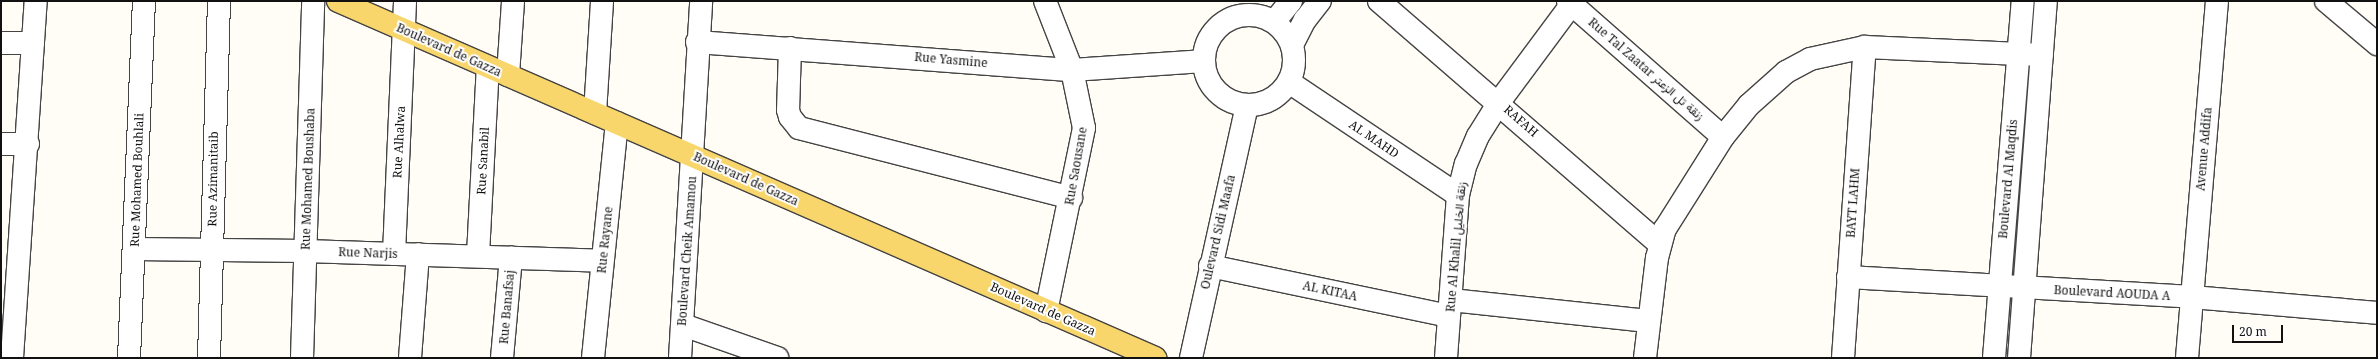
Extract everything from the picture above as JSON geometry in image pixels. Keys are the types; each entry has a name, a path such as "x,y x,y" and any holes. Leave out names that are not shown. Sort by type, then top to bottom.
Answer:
{"main road":[{"name":"Boulevard de Gazza","path":"338,1 1155,358"}],"street":[{"path":"12,358 28,144 36,1"},
{"name":"Rue Mohamed Bouhlali","path":"129,358 144,1"},
{"name":"Rue Azimanitaib","path":"209,358 219,1"},
{"name":"Rue Mohamed Boushaba","path":"302,358 313,1"},
{"name":"Rue Alhalwa","path":"394,254 405,1"},
{"path":"508,75 513,1"},
{"path":"595,114 602,1"},
{"name":"Boulevard Cheik Amamou","path":"680,358 693,156 697,42 701,1"},
{"name":"Rue Saousane","path":"1045,1 1072,70 1084,128 1071,198 1046,311"},
{"path":"1274,22 1291,1"},
{"path":"1292,45 1305,20 1320,1"},
{"name":"RAFAH","path":"1379,1 1499,102 1660,244"},
{"name":"Boulevard Al Maqdis","path":"1994,358 2023,1"},
{"name":"Boulevard Al Maqdis","path":"2019,358 2046,1"},
{"name":"Avenue Addifa","path":"2187,358 2217,1"},
{"path":"2326,1 2377,44"},
{"name":"Rue Al Khalil زنقة الخليل","path":"1446,358 1458,195 1471,149 1499,102 1571,2"},
{"name":"Rue Tal Zaatar زنقة تل الزعتر","path":"1571,2 1723,137"},
{"path":"1229,9 1274,22 1285,32 1292,45 1294,68 1289,82 1271,100 1247,105 1234,103 1217,92 1209,81 1204,61 1209,38 1219,26 1229,9"},
{"name":"Rue Yasmine","path":"697,42 1072,70 1204,61"},
{"path":"1,43 33,43"},
{"path":"790,48 788,110 790,117 799,128 1071,198"},
{"path":"1645,358 1648,321 1660,244 1677,208 1723,137 1749,105 1786,72 1810,59 1866,48 2042,55"},
{"name":"BAYT LAHM","path":"1843,358 1866,48"},
{"name":"Rue Sanabil","path":"478,255 488,67"},
{"name":"AL MAHD","path":"1289,82 1458,195"},
{"name":"Oulevard Sidi Maafa","path":"1191,358 1210,266 1247,105"},
{"name":"Rue Rayane","path":"593,358 617,123"},
{"path":"1,144 28,144"},
{"name":"Rue Narjis","path":"134,249 478,255 602,261"},
{"path":"410,358 418,254"},
{"name":"Rue Banafsaj","path":"502,358 511,257"},
{"name":"AL KITAA","path":"1210,266 1450,308 1648,321"},
{"name":"Boulevard AOUDA A","path":"1848,277 1999,287 2192,297 2377,313"},
{"path":"683,325 777,358"}]}
